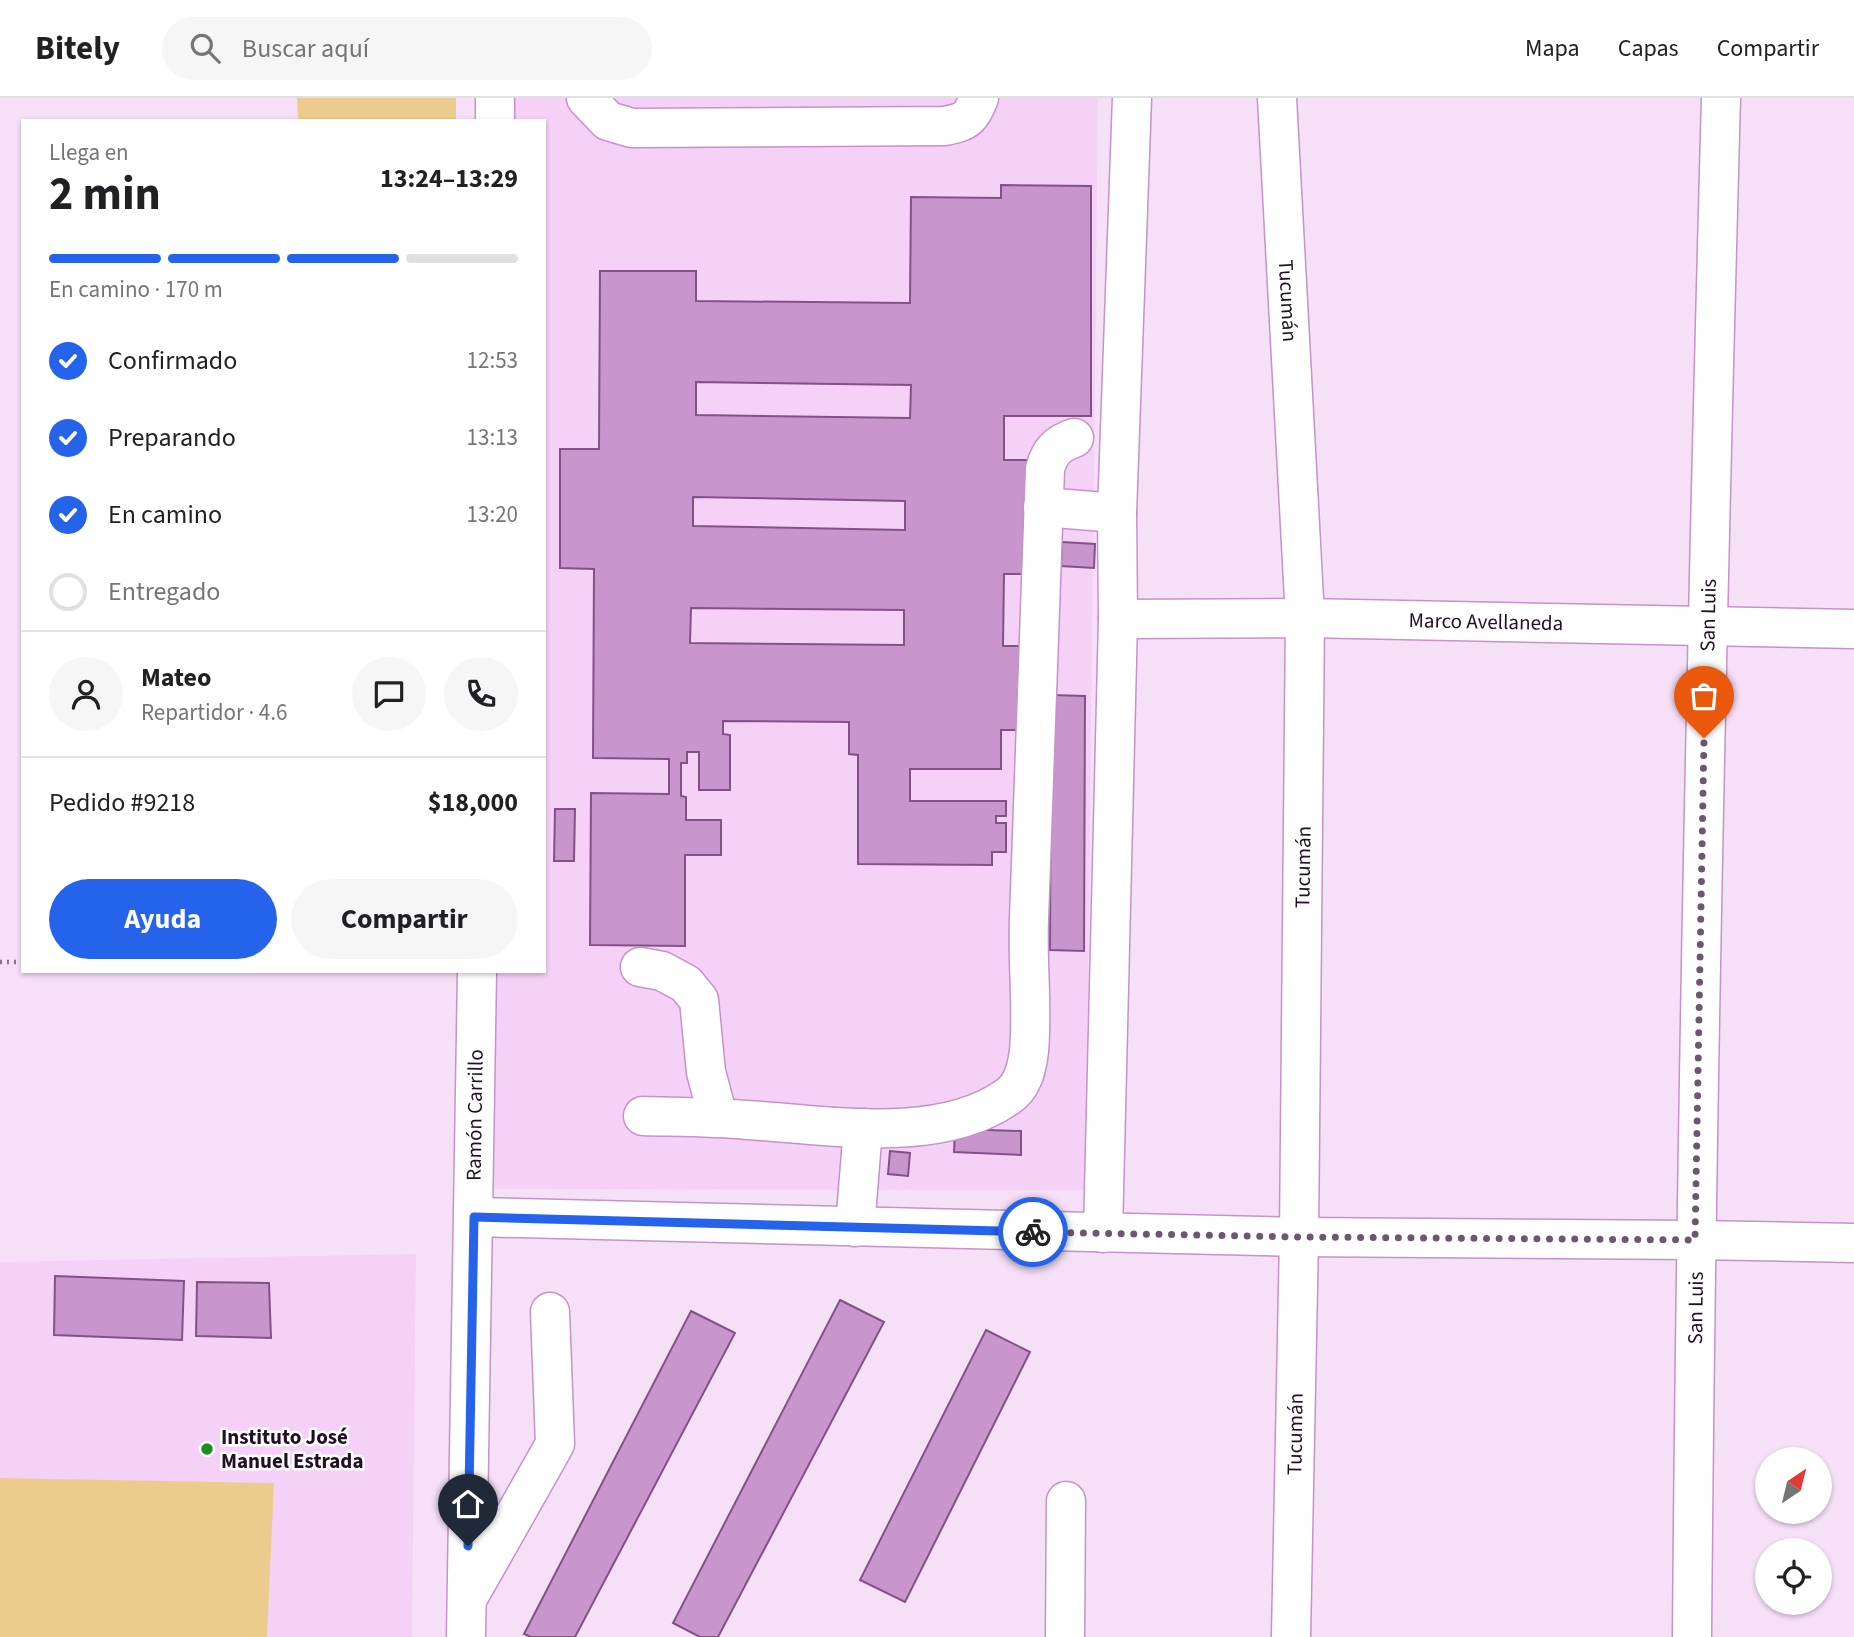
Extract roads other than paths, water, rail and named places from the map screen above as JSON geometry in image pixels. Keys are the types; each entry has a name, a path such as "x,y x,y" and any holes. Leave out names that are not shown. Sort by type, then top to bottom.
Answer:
{"street":[{"path":"495,98 495,119"},
{"path":"586,98 608,121 632,128 945,126 963,122 971,116 979,98"},
{"path":"1103,1233 1118,620 1117,513 1132,98"},
{"name":"Tucumán","path":"1277,98 1305,618 1299,1237 1291,1637"},
{"name":"San Luis","path":"1692,1637 1695,1240 1721,98"},
{"path":"643,1116 718,1117 863,1128 934,1124 968,1116 995,1105 1011,1095 1023,1080 1029,1051 1027,959 1045,469 1049,454 1060,443 1074,438"},
{"path":"1043,507 1117,513"},
{"name":"Marco Avellaneda","path":"1118,620 1305,618 1854,629"},
{"path":"640,967 662,971 686,984 699,1000 706,1072 718,1117"},
{"name":"Ramón Carrillo","path":"466,1619 477,973"},
{"path":"855,1227 863,1128"},
{"path":"474,1217 1299,1237 1854,1243"},
{"path":"466,1619 555,1444 550,1312"},
{"path":"1065,1637 1066,1501"}],"place":[{"name":"Instituto José Manuel Estrada","path":"207,1449"}]}
